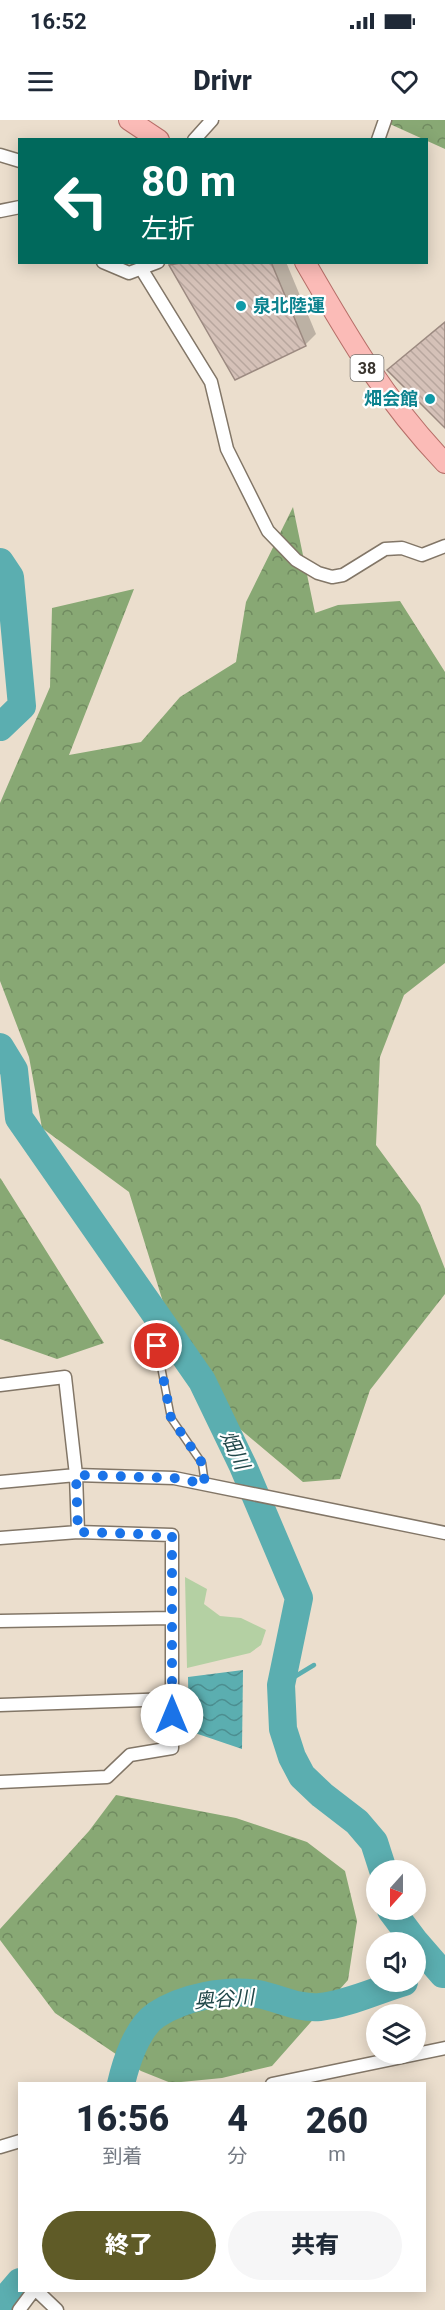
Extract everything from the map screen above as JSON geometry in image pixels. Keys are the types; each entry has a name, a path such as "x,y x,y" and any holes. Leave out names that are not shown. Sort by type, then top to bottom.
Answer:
{"main road":[{"path":"129,120 156,138"},
{"name":"38","path":"307,264 363,362 396,409 445,463"}],"street":[{"path":"196,138 212,120"},
{"path":"379,138 385,120"},
{"path":"0,155 18,160"},
{"path":"0,211 18,207"},
{"path":"108,264 129,273 154,264"},
{"path":"142,270 211,382 227,449 268,531 296,560 318,573 332,577 343,575 385,549 402,548 422,555 445,546"},
{"path":"0,1385 64,1377 76,1475 78,1532"},
{"path":"0,1482 76,1475 174,1478 445,1533"},
{"path":"0,1538 78,1532 172,1535 172,1748 130,1755 107,1777 0,1782"},
{"path":"0,1621 171,1618"},
{"path":"0,1705 172,1699"},
{"path":"282,2082 445,2048"},
{"path":"0,2147 18,2142"},
{"path":"19,2310 33,2292"},
{"path":"37,2292 57,2310"}],"lane":[{"path":"157,1346 171,1418 202,1463 205,1484"}],"green space":[{"path":"381,120 445,120 445,149 428,141 428,138 421,138"},
{"path":"293,507 315,613 338,605 400,601 445,672 445,963 404,995 380,1057 376,1145 420,1205 445,1269 445,1294 370,1390 340,1479 303,1482 189,1386 129,1192 42,1128 29,1057 0,981 0,803 50,687 52,608 134,589 69,755 141,742 180,697 236,662 246,602"},
{"path":"0,1178 104,1343 57,1359 0,1339"},
{"path":"185,1577 207,1589 204,1604 220,1616 241,1618 266,1630 261,1645 250,1653 187,1668"},
{"path":"116,1795 236,1818 307,1842 345,1871 357,1921 348,1980 272,2066 222,2078 181,2082 168,2082 141,2071 55,2013 0,1940 0,1929 89,1831"}],"water":[{"path":"243,1670 242,1749 189,1731 188,1677"}],"building":[{"name":"泉北陸運","path":"272,264 306,346 235,380 169,265"},
{"name":"畑会館","path":"445,322 445,428 387,370"}],"waterway":[{"name":"畑川","path":"0,562 10,577 22,706 0,727"},
{"name":"畑川","path":"0,1047 14,1070 19,1118 202,1381 243,1466 299,1598 281,1685 283,1729 292,1757 302,1776 357,1822 374,1842 380,1860"},
{"path":"281,1685 314,1665"},
{"name":"畑川","path":"398,1920 408,1932"},
{"name":"畑川","path":"426,1954 443,1974"},
{"name":"奥谷川","path":"122,2082 129,2056 143,2028 156,2015 179,2003 205,1996 246,1993 304,2006 320,2007 375,1992"},
{"name":"奥谷川","path":"0,2305 18,2284"}],"place":[{"name":"泉北陸運","path":"241,306"},
{"name":"畑会館","path":"430,399"}],"route":[{"path":"157,1346 171,1418 202,1463 205,1484 174,1478 76,1475 78,1532 172,1535 172,1715"}]}
